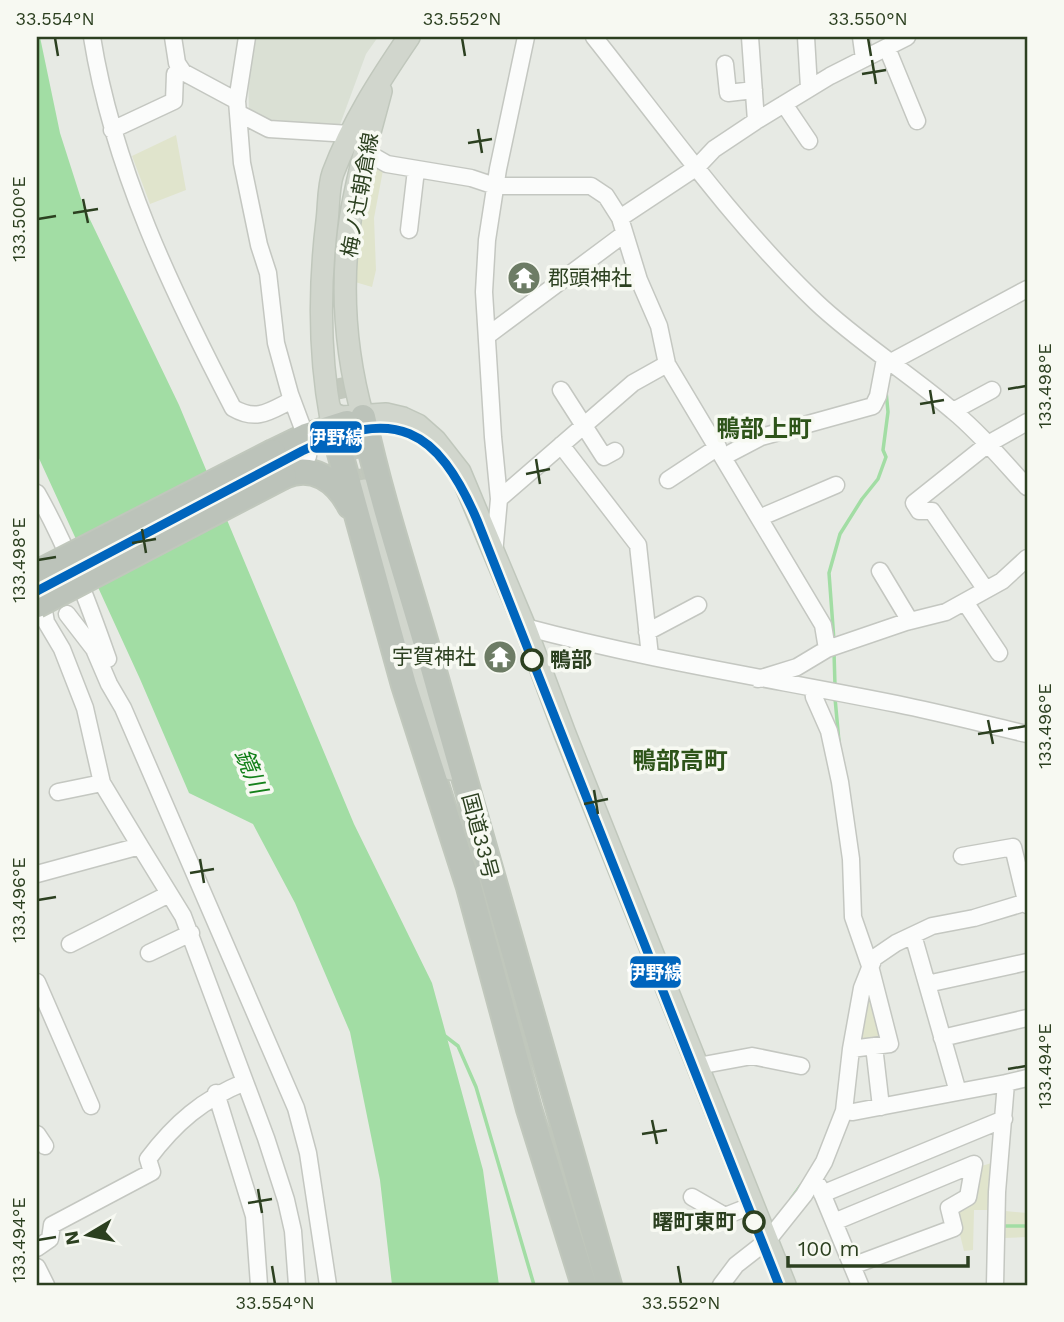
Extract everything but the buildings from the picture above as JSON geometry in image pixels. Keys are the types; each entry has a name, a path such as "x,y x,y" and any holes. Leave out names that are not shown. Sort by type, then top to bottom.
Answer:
{"highway":[{"path":"37,573 332,423 363,417"},
{"name":"国道33号","path":"363,417 389,522 440,691 529,1110 584,1285"},
{"path":"37,605 295,471 332,423"},
{"name":"国道33号","path":"332,423 404,685 480,883 609,1285"},
{"name":"国道33号","path":"295,471 326,477 342,491 360,525"}],"main road":[{"name":"梅ノ辻朝倉線","path":"332,423 320,311 332,176 350,134 367,116 387,69 409,37"},
{"name":"梅ノ辻朝倉線","path":"363,417 346,308 347,246 366,152 367,116"},
{"path":"339,378 331,312 331,281 345,183 367,116"},
{"path":"363,417 376,413 403,418 418,425 435,440 460,472 525,627 565,734 785,1285"},
{"path":"364,490 480,883"}],"street":[{"path":"92,37 112,130 134,193 176,296 233,408 244,415 255,416 292,400"},
{"path":"173,37 177,63 181,69 269,130 350,134"},
{"path":"247,37 238,107 242,163 259,245 268,272 276,343 292,400 306,436 308,456 295,471"},
{"path":"494,554 499,499 484,292 487,240 495,186 526,37"},
{"path":"596,37 697,167 783,270 818,304 953,411 1027,487"},
{"path":"750,37 757,121"},
{"path":"806,37 809,88"},
{"path":"860,37 864,59"},
{"path":"487,336 697,167 714,149 809,88 907,37"},
{"path":"887,48 917,121"},
{"path":"724,64 728,93 754,90"},
{"path":"112,130 174,101 175,74 181,69"},
{"path":"784,104 809,141"},
{"path":"366,152 387,164 471,178 495,186 591,186 606,196 622,226 639,280 659,326 667,364 823,625 832,647"},
{"path":"409,230 416,170"},
{"path":"668,480 721,452 761,437 873,406 887,361 1027,289"},
{"path":"499,499 633,383 667,364"},
{"path":"561,390 604,457 615,451"},
{"path":"953,411 992,390"},
{"path":"986,590 932,511 919,511 914,503 988,444 1027,422"},
{"path":"561,444 638,545 650,656"},
{"path":"759,518 836,485"},
{"path":"37,493 57,528 88,600 117,682 123,708"},
{"path":"758,679 797,667 832,647 946,612 1002,581 1027,558"},
{"path":"880,571 910,621"},
{"path":"37,573 46,622 62,649 85,708 102,783 191,933 286,1200 293,1231 297,1285"},
{"path":"965,602 999,653"},
{"path":"648,632 698,605"},
{"path":"67,614 94,649 123,708 296,1108 308,1153 328,1285"},
{"path":"525,627 758,679 898,704 1027,734"},
{"path":"813,689 829,731 840,782 851,859 853,917 870,965 890,1044 851,1049"},
{"path":"58,792 102,783"},
{"path":"37,874 140,846"},
{"path":"720,1285 736,1265 768,1240 824,1162 844,1111 862,988 874,958 896,943 932,926 974,918 1027,903 1013,848 962,856"},
{"path":"70,944 169,894"},
{"path":"149,953 191,933"},
{"path":"913,935 958,1092"},
{"path":"927,984 1027,962"},
{"path":"37,982 43,1013 91,1106"},
{"path":"943,1038 1027,1018"},
{"path":"874,1046 881,1107"},
{"path":"698,1066 752,1055 801,1066"},
{"path":"844,1111 881,1107 1027,1078"},
{"path":"37,1248 50,1239 52,1225 152,1172 148,1159 185,1118 216,1093 244,1082"},
{"path":"995,1285 1006,1083"},
{"path":"216,1093 254,1216 259,1285"},
{"path":"822,1194 1004,1119"},
{"path":"834,1222 974,1164 1000,1156"},
{"path":"852,1266 954,1227 949,1208 968,1197 974,1164"},
{"path":"815,1178 860,1285"},
{"path":"692,1197 725,1216 754,1205"},
{"path":"37,1267 46,1285"}],"shaded area":[{"path":"253,37 378,37 366,54 338,130 269,125 249,112 248,74"},
{"path":"176,135 186,190 150,204 132,156"},
{"path":"370,157 384,165 374,218 376,270 372,287 355,282 356,253"},
{"path":"868,991 872,991 885,1041 857,1046"},
{"path":"995,1162 991,1210 974,1210 973,1250 964,1251 954,1210 978,1167"},
{"path":"1005,1211 1027,1213 1027,1237 1004,1238"}],"water":[{"name":"鏡川","path":"37,37 40,37 60,133 83,205 179,405 354,824 432,983 483,1170 499,1285 392,1285 380,1180 350,1032 295,903 253,824 189,793 37,454"}],"waterway":[{"path":"834,641 829,573 840,534 878,479 886,457 883,450 888,412 886,391"},
{"path":"834,652 835,686"},
{"path":"835,698 839,742"},
{"path":"445,1036 458,1046 476,1087 534,1285"},
{"path":"791,1199 801,1185"},
{"path":"1005,1226 1027,1226"}],"tunnel":[{"path":"339,378 364,490"}],"tram line":[{"path":"561,735 579,795 607,852"}],"transit line":[{"name":"伊野線","path":"37,591 302,451 335,437 363,430 388,429 409,434 429,445 462,488 477,520 779,1285"}],"place":[{"name":"郡頭神社","path":"524,278"},
{"name":"宇賀神社","path":"500,657"},
{"name":"鴨部","path":"532,660"},
{"name":"曙町東町","path":"754,1222"}],"district":[{"name":"鴨部上町","path":"764,429"},
{"name":"鴨部高町","path":"680,761"}]}
